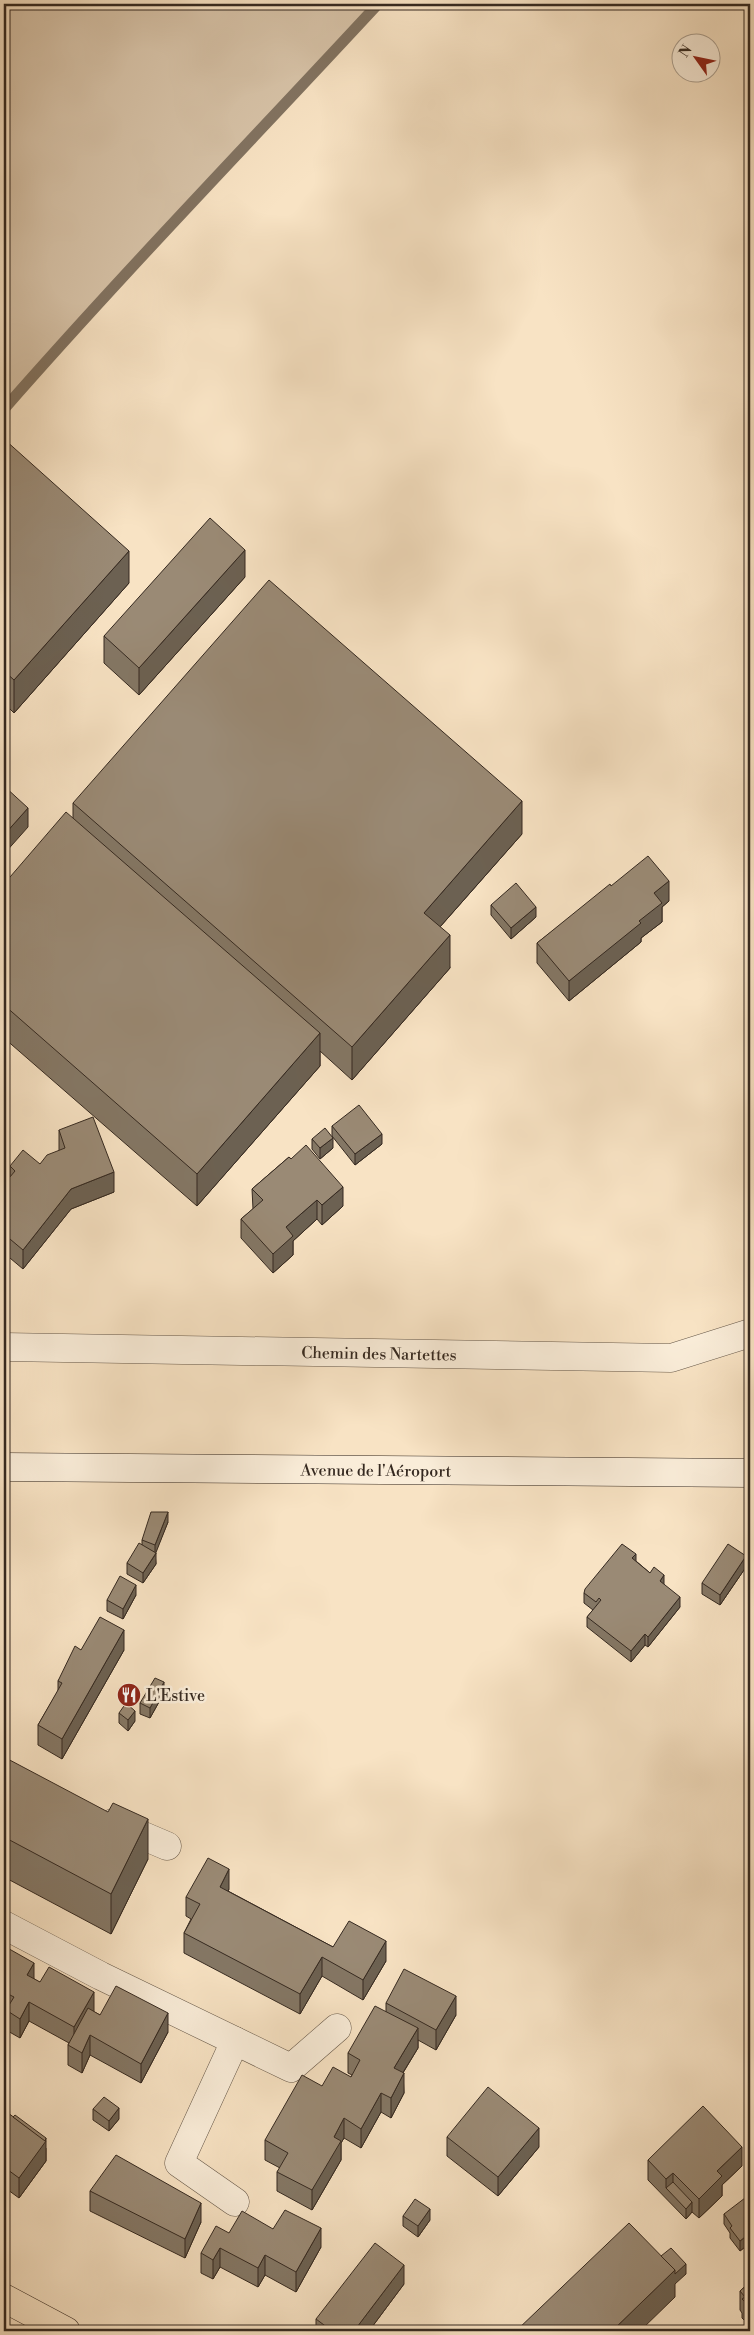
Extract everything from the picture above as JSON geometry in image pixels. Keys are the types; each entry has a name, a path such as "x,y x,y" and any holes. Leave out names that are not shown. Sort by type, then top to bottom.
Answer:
{"main road":[{"path":"4,2298 66,2331"}],"street":[{"name":"Chemin des Nartettes","path":"4,1347 671,1358 750,1333"},
{"name":"Avenue de l'Aéroport","path":"4,1467 750,1473"},
{"path":"95,1815 168,1846"},
{"path":"4,1925 101,1976 290,2068 337,2028"},
{"path":"235,2041 179,2163 235,2202"}],"shaded area":[{"path":"4,4 378,4 143,256 4,409"}],"building":[{"path":"4,439 129,551 14,680 4,671"},
{"path":"210,518 245,550 139,668 104,636"},
{"path":"269,580 522,801 424,913 450,935 352,1047 73,803"},
{"path":"4,786 28,808 4,835"},
{"path":"66,812 320,1033 197,1174 4,1005 4,884"},
{"path":"648,856 669,881 654,893 662,903 639,921 641,923 569,981 537,943"},
{"path":"516,883 536,907 511,928 491,905"},
{"path":"359,1105 382,1134 355,1154 332,1126"},
{"path":"93,1117 114,1172 71,1189 23,1250 4,1234 4,1184 15,1171 10,1166 23,1150 40,1164 47,1155 65,1148 59,1130"},
{"path":"325,1128 333,1138 320,1148 312,1139"},
{"path":"306,1145 343,1187 322,1205 317,1200 286,1227 293,1236 273,1254 241,1219 263,1200 252,1189"},
{"path":"151,1512 168,1512 155,1545 142,1540"},
{"path":"139,1543 156,1553 143,1573 127,1563"},
{"path":"622,1544 636,1554 632,1558 650,1573 654,1567 664,1575 660,1581 680,1597 648,1637 645,1634 631,1651 587,1617 601,1600 599,1598 596,1602 584,1593 585,1589"},
{"path":"728,1544 746,1556 720,1595 702,1583"},
{"path":"120,1576 136,1585 123,1609 107,1600"},
{"path":"100,1617 124,1630 62,1739 38,1725 62,1683 58,1681 75,1646 81,1650"},
{"path":"155,1678 164,1682 150,1708 140,1703"},
{"path":"126,1703 135,1711 128,1720 119,1713"},
{"path":"4,1757 108,1812 113,1803 148,1819 111,1894 4,1837"},
{"path":"208,1858 229,1869 220,1887 333,1947 349,1921 386,1941 363,1980 322,1957 300,1994 184,1933 200,1904 186,1897"},
{"path":"4,1946 34,1963 27,1975 40,1982 49,1967 94,1992 74,2027 29,2002 20,2019 6,2010 14,1997 4,1992"},
{"path":"404,1969 456,1996 436,2030 386,2003"},
{"path":"116,1986 168,2013 141,2064 90,2035 82,2053 68,2045 88,2008 100,2015"},
{"path":"375,2006 418,2028 394,2068 404,2073 391,2098 381,2093 361,2129 344,2118 334,2137 341,2141 312,2190 277,2172 288,2153 265,2140 302,2075 322,2086 333,2067 351,2077 360,2060 348,2053"},
{"path":"488,2087 539,2128 498,2177 447,2137"},
{"path":"104,2097 119,2108 109,2121 93,2109"},
{"path":"703,2106 742,2147 717,2171 722,2176 699,2199 673,2173 666,2179 648,2160"},
{"path":"4,2110 46,2141 19,2178 4,2167"},
{"path":"15,2115 46,2138 45,2141 13,2117"},
{"path":"116,2155 201,2203 185,2239 90,2191"},
{"path":"673,2182 692,2202 686,2209 666,2188"},
{"path":"745,2198 750,2205 750,2233 740,2241 730,2228 732,2226 724,2214"},
{"path":"415,2199 430,2209 418,2226 403,2216"},
{"path":"285,2210 321,2228 296,2272 265,2255 258,2268 220,2248 213,2260 201,2253 216,2226 229,2233 242,2211 273,2229"},
{"path":"629,2223 675,2270 612,2331 516,2331"},
{"path":"375,2243 404,2265 354,2331 332,2331 316,2319"},
{"path":"671,2248 686,2264 675,2274 675,2270 661,2256"},
{"path":"750,2282 750,2307 742,2299 745,2297 740,2291"}],"waterway":[{"path":"4,409 143,256 378,4"}],"place":[{"name":"L'Estive","path":"129,1695"}]}
